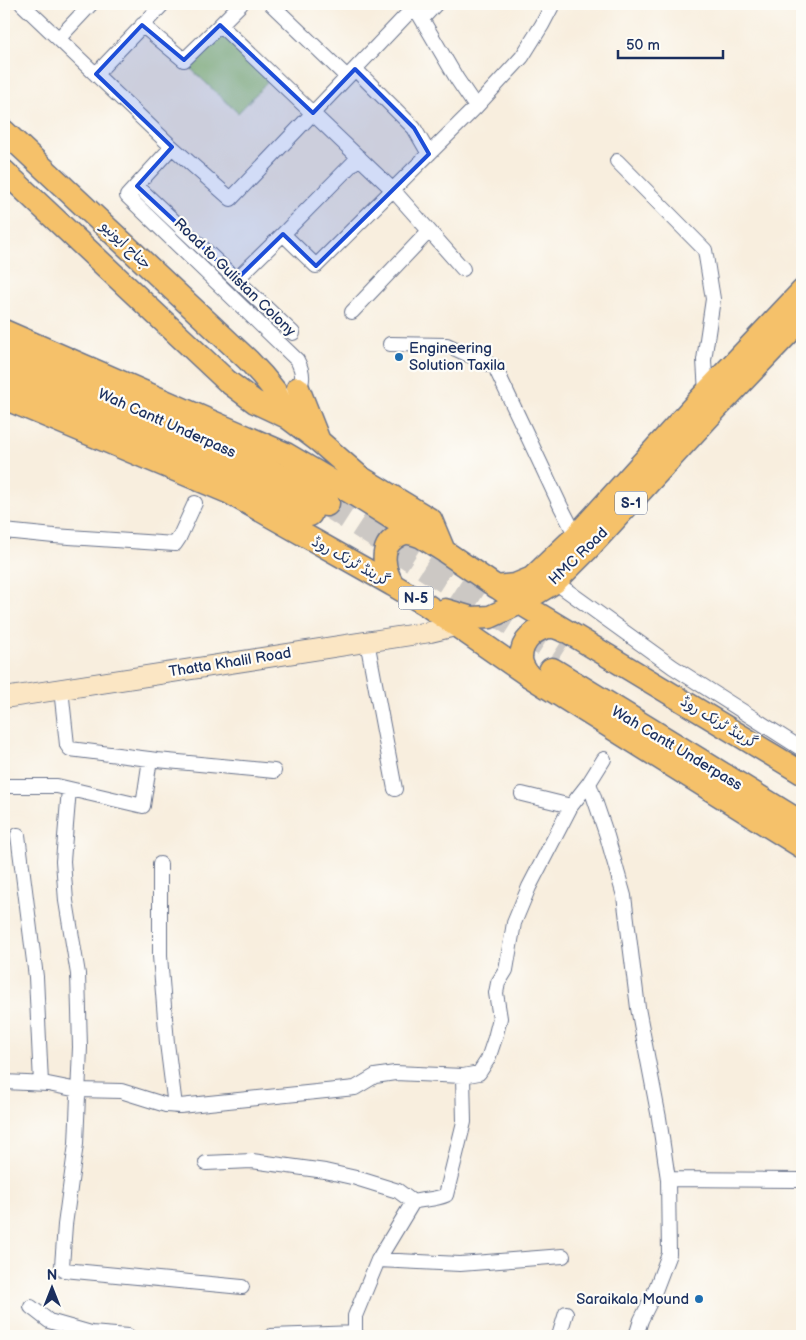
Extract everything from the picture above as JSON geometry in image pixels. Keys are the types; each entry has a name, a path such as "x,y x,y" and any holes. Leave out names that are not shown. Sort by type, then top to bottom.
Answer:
{"highway":[{"name":"Wah Cantt Underpass","path":"4,351 226,448 322,511 4,378"},
{"name":"Wah Cantt Underpass","path":"552,659 802,804"},
{"name":"Wah Cantt Underpass","path":"552,659 802,825"}],"main road":[{"name":"جناح ایونیو","path":"4,131 248,360 275,391 287,417"},
{"name":"جناح ایونیو","path":"4,171 227,381 255,402 287,417 320,442 360,477 431,520 444,551"},
{"name":"HMC Road","path":"425,604 461,616 464,622 490,617 520,603 555,582 586,551 802,292"},
{"name":"HMC Road","path":"491,583 515,584 532,578 712,400 802,319"},
{"name":"گرینڈ ٹرنک روڈ","path":"4,331 286,454 444,551 520,603 552,659 802,847"},
{"path":"298,388 320,442"},
{"name":"گرینڈ ٹرنک روڈ","path":"4,398 228,492 393,584 425,604"},
{"path":"393,584 386,570 384,560 388,543 404,533 422,537"},
{"path":"464,622 483,611 487,604 488,590 491,583"},
{"name":"گرینڈ ٹرنک روڈ","path":"464,622 552,659 656,684 802,773"}],"street":[{"path":"22,4 172,147 230,199 414,5 457,79 476,107"},
{"path":"59,38 92,4"},
{"path":"96,74 163,4"},
{"path":"142,25 184,60 241,4"},
{"path":"271,4 414,128 429,154"},
{"path":"422,19 436,4"},
{"path":"283,234 316,266 476,107 522,57 553,4"},
{"path":"220,25 393,190 463,269"},
{"path":"172,147 137,186 293,333"},
{"path":"237,279 359,157"},
{"path":"617,161 705,250 712,299 704,360 712,400"},
{"name":"Road to Gulistan Colony","path":"137,186 127,196 298,360 302,372 301,384 298,388"},
{"path":"352,312 429,231"},
{"path":"390,344 447,345 495,367 576,536"},
{"path":"275,391 289,392 298,388"},
{"path":"4,531 175,544 194,503"},
{"path":"555,582 673,667 802,749"},
{"name":"Thatta Khalil Road","path":"4,699 61,688 430,632 464,622"},
{"path":"367,641 395,790"},
{"path":"656,684 673,667"},
{"path":"61,688 67,745 70,749 150,759 274,770"},
{"path":"4,786 57,786 143,806 150,759"},
{"path":"4,1082 40,1084 78,1090 121,1091 166,1105 180,1106 355,1088 375,1076 395,1073 463,1076 479,1073 488,1059 500,1018 496,993 498,983 506,970 514,924 529,887 571,806 589,783 604,759"},
{"path":"589,783 608,836 624,896 638,1008 659,1118 668,1179 669,1254 636,1336"},
{"path":"68,790 63,861 66,901 80,990 80,1047 76,1144 65,1225 62,1266 64,1270 242,1286"},
{"path":"522,794 571,806"},
{"path":"18,835 36,977 40,1084"},
{"path":"160,864 160,956 167,1043 175,1106"},
{"path":"271,1336 356,1335 355,1316 378,1260 413,1202 438,1199 446,1195 464,1122 463,1076"},
{"path":"206,1163 252,1162 325,1171 398,1191 413,1202"},
{"path":"668,1179 802,1180"},
{"path":"378,1260 460,1264 563,1256"},
{"path":"31,1307 49,1321 91,1333 128,1336"},
{"path":"559,1336 566,1313"}],"highlighted area":[{"path":"142,25 184,60 220,25 313,113 355,69 414,128 429,154 316,266 283,234 237,279 137,186 172,147 96,74"}],"green space":[{"path":"222,27 273,76 238,113 187,65"}],"tunnel":[{"path":"326,503 561,655"}],"place":[{"name":"Engineering Solution Taxila","path":"399,357"},
{"name":"Saraikala Mound","path":"699,1299"}]}
